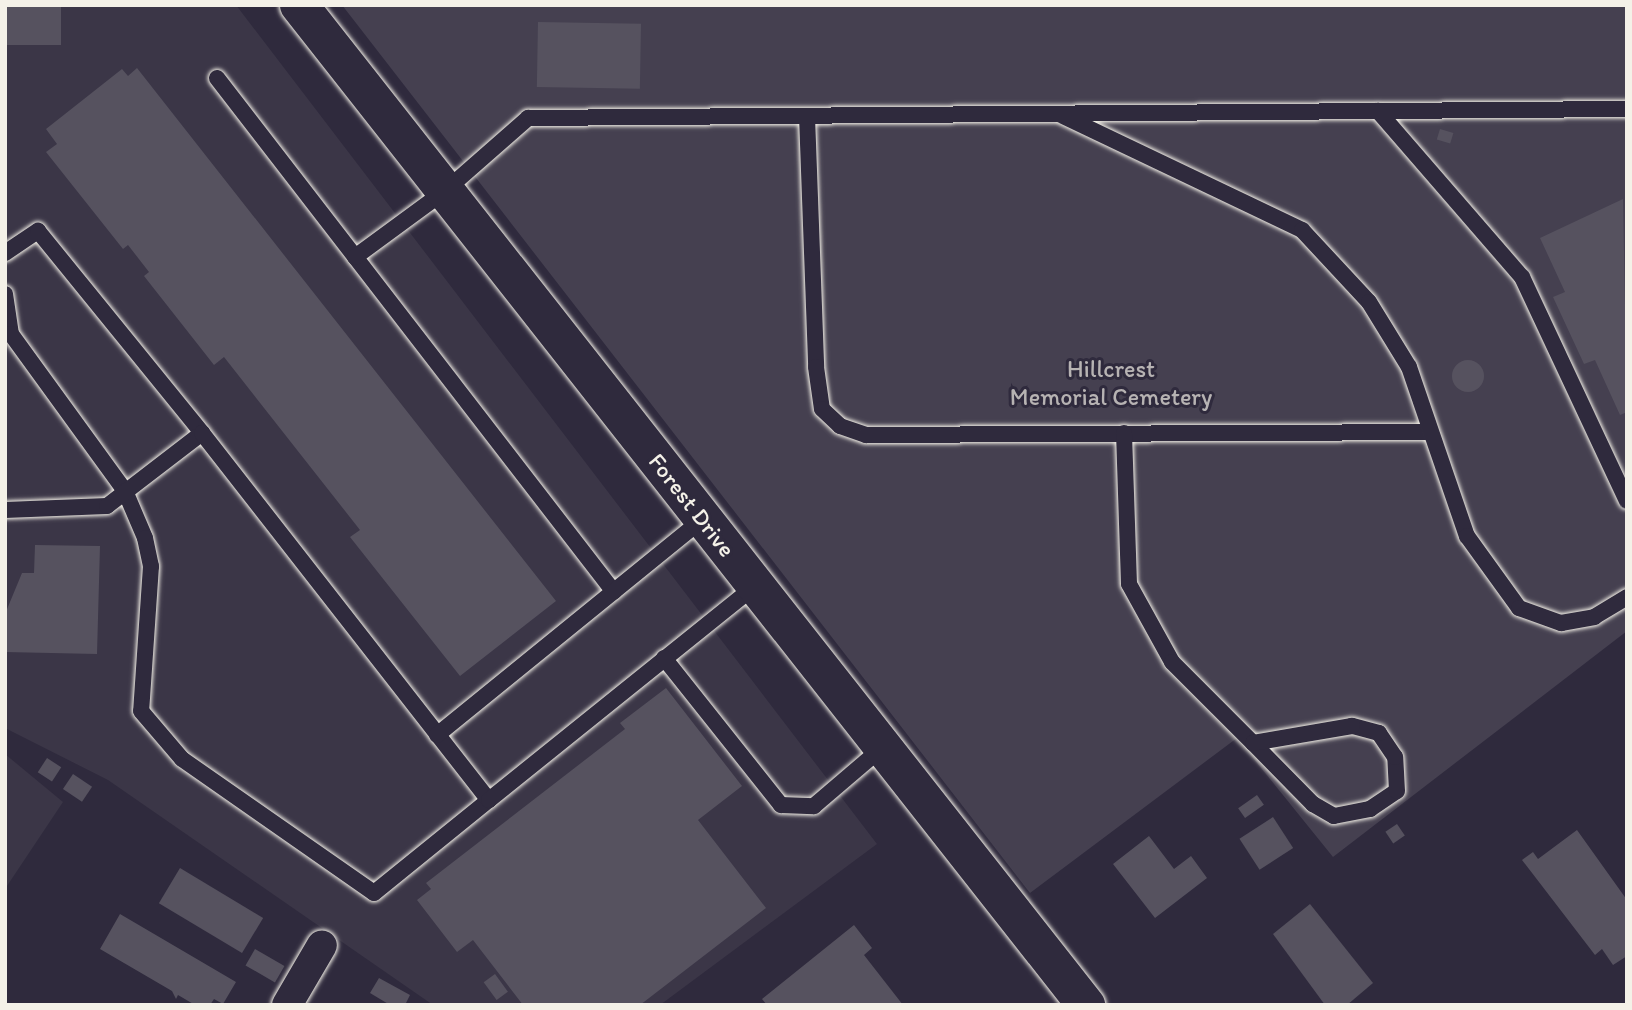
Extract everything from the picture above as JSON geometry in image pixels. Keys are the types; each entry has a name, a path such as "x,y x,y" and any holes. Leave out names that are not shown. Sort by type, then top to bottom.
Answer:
{"street":[{"name":"Forest Drive","path":"299,5 1086,1005"},
{"path":"287,1005 323,945"}],"lane":[{"path":"217,78 614,592"},
{"path":"355,257 445,191 528,118 1627,109"},
{"path":"1378,111 1522,277 1627,501"},
{"path":"1057,114 1302,230 1369,302 1409,367 1467,536 1519,608 1561,624 1594,617 1627,597"},
{"path":"807,116 822,409 840,426 866,435 1430,432"},
{"path":"5,253 38,231 202,433 489,800"},
{"path":"5,294 11,334 125,491 150,566 141,711 182,759 374,893 756,585"},
{"path":"5,510 107,506 202,433"},
{"path":"1124,433 1129,584 1172,662 1252,743 1314,804 1334,816 1370,809 1398,791 1395,757 1379,733 1352,726 1252,743"},
{"path":"437,735 704,519"},
{"path":"664,658 781,805 814,806 883,747"}],"shaded area":[{"path":"5,5 236,5 877,844 660,1005 433,1005 108,780 5,728"},
{"path":"5,754 63,802 5,889"}],"green space":[{"name":"Hillcrest Memorial Cemetery","path":"342,5 1627,5 1627,631 1333,857 1237,738 1030,893"}],"building":[{"path":"5,5 61,5 61,45 5,45"},
{"path":"538,22 641,24 640,89 537,87"},
{"path":"137,68 556,601 460,676 350,537 360,530 224,357 214,365 144,276 149,272 128,245 123,249 46,152 57,144 46,129 122,69 128,76"},
{"path":"1440,129 1453,133 1450,144 1437,140"},
{"path":"1623,199 1627,412 1620,415 1595,360 1584,364 1553,297 1565,292 1540,238"},
{"path":"1468,360 1480,364 1484,376 1480,388 1468,392 1456,388 1452,376 1456,364"},
{"path":"35,545 100,546 97,654 5,652 5,614 22,573 34,573"},
{"path":"666,688 742,786 698,820 766,908 640,1005 523,1005 473,940 457,952 417,900 431,889 426,883 625,729 620,723"},
{"path":"47,758 61,767 52,782 38,772"},
{"path":"73,774 92,787 82,802 63,789"},
{"path":"1257,795 1264,805 1245,818 1238,808"},
{"path":"1273,817 1293,848 1260,870 1239,839"},
{"path":"1397,824 1405,836 1393,843 1385,832"},
{"path":"1577,830 1627,900 1627,956 1613,965 1602,949 1595,955 1522,860 1533,852 1538,859"},
{"path":"1149,836 1174,869 1191,856 1207,878 1155,918 1113,864"},
{"path":"180,868 263,918 242,953 159,903"},
{"path":"1310,904 1373,983 1347,1005 1325,1005 1273,934"},
{"path":"120,914 236,982 223,1004 214,999 210,1005 195,1005 178,995 176,999 172,991 100,949"},
{"path":"854,925 872,948 864,955 903,1005 767,1005 762,999"},
{"path":"255,949 284,966 275,982 246,965"},
{"path":"495,974 508,992 497,1000 484,982"},
{"path":"379,978 410,995 405,1005 390,1005 370,993"}]}
